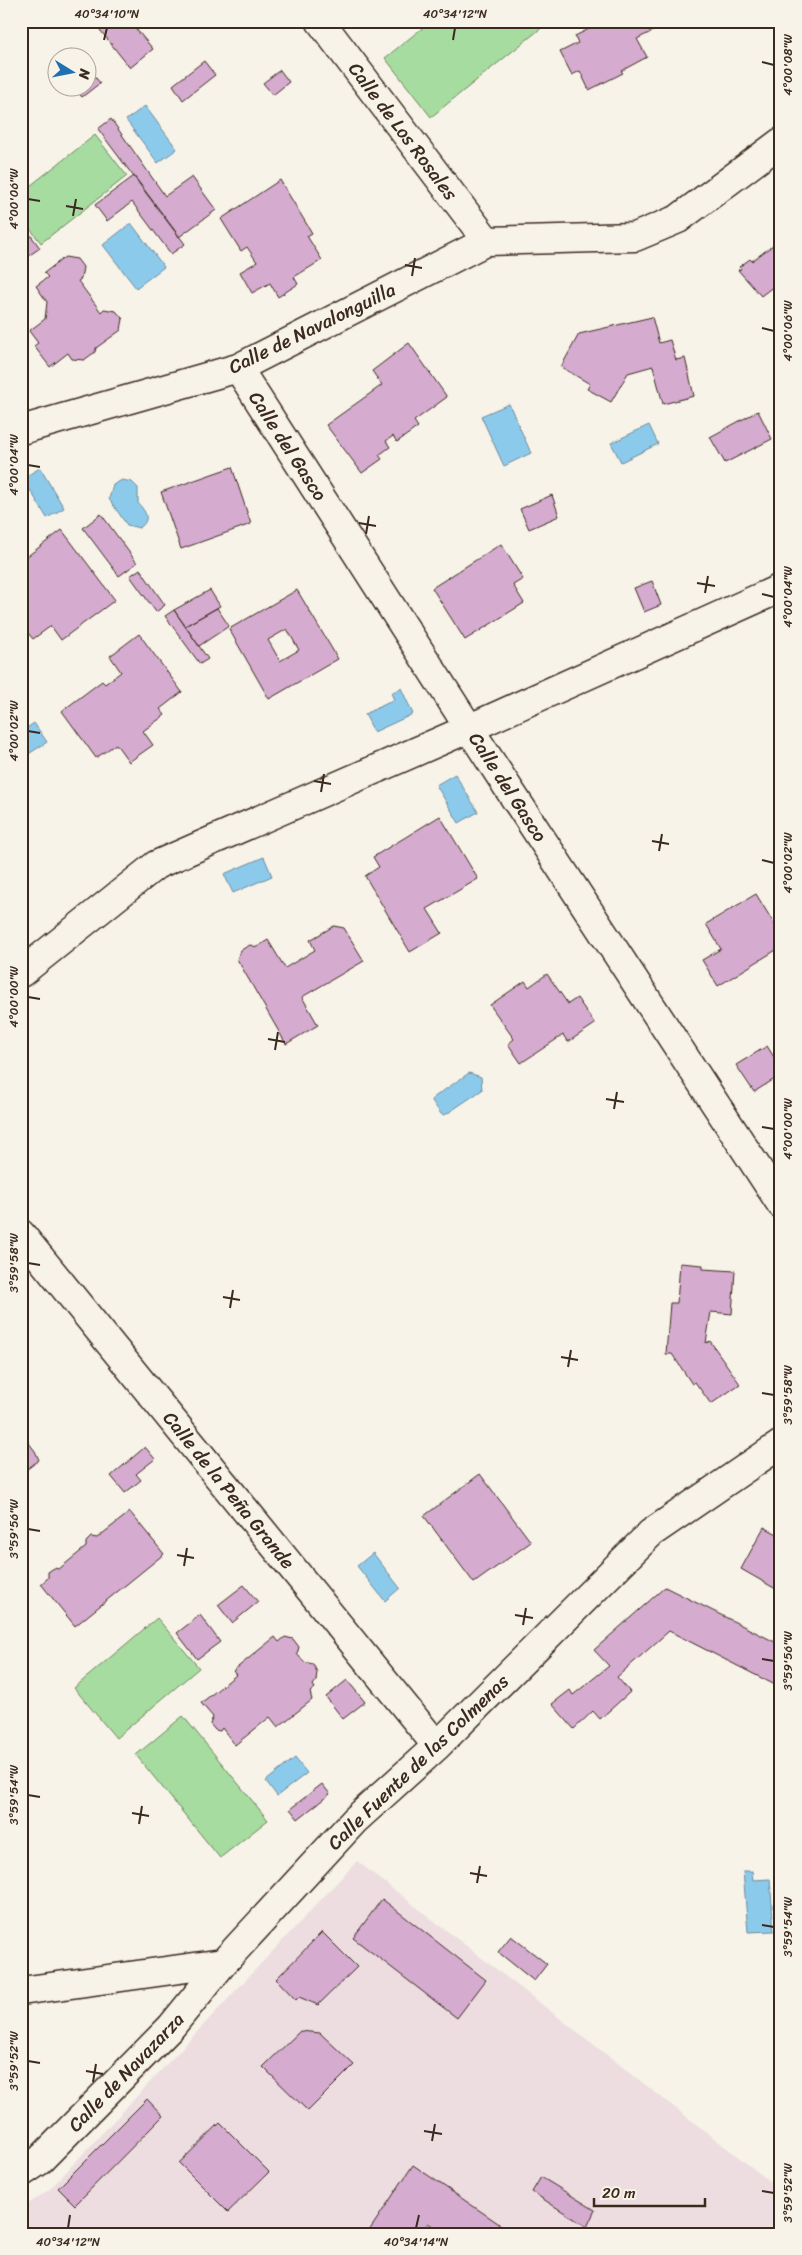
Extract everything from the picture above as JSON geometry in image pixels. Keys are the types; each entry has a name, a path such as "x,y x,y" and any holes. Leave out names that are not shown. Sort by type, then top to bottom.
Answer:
{"street":[{"name":"Calle de Los Rosales","path":"320,21 487,241"},
{"name":"Calle de Navalonguilla","path":"21,430 238,368 487,241 635,237 678,219 781,142"},
{"name":"Calle del Gasco","path":"238,368 470,728 781,1204"},
{"path":"21,973 156,865 470,728 781,588"},
{"name":"Calle de la Peña Grande","path":"21,1234 437,1746"},
{"name":"Calle Fuente de las Colmenas","path":"223,1963 356,1820 437,1746 652,1533 781,1444"},
{"path":"21,1991 223,1963"},
{"name":"Calle de Navazarza","path":"21,2173 39,2161 171,2027 223,1963"}],"shaded area":[{"path":"357,1861 781,2190 781,2234 21,2234 21,2209 50,2189"}],"green space":[{"path":"431,21 550,21 431,117 385,58"},
{"path":"95,135 127,176 41,243 21,217 21,193"},
{"path":"157,1618 199,1668 116,1738 74,1688"},
{"path":"183,1716 268,1820 220,1858 136,1755"}],"water":[{"path":"145,106 177,149 158,163 126,120"},
{"path":"131,223 164,267 136,288 103,245"},
{"path":"509,404 531,453 504,466 481,416"},
{"path":"649,425 658,444 621,462 611,443"},
{"path":"40,468 64,508 47,518 23,478"},
{"path":"122,480 132,482 138,488 138,503 146,516 145,522 139,528 127,525 109,499 113,485"},
{"path":"401,688 413,714 374,732 365,714 394,700 391,693"},
{"path":"34,723 47,742 21,759 21,732"},
{"path":"455,774 478,812 459,823 436,785"},
{"path":"264,857 272,876 233,893 224,874"},
{"path":"469,1073 481,1077 482,1090 445,1115 441,1114 432,1101 433,1098"},
{"path":"373,1553 400,1588 385,1601 357,1566"},
{"path":"295,1758 307,1773 277,1796 266,1781"},
{"path":"743,1871 752,1871 753,1880 770,1879 774,1931 748,1932"}],"building":[{"path":"93,21 145,21 136,29 153,49 130,68"},
{"path":"157,21 175,21 164,30"},
{"path":"605,21 673,21 637,39 647,57 621,71 623,73 589,90 580,71 572,75 560,52 578,43 575,36"},
{"path":"204,61 215,75 183,100 173,85"},
{"path":"280,70 289,82 273,95 263,83"},
{"path":"111,119 165,196 192,177 216,210 179,237 98,129"},
{"path":"134,176 185,244 171,254 132,202 107,221 95,205"},
{"path":"280,180 312,233 307,236 322,260 294,277 298,284 278,297 270,283 252,293 240,272 257,262 247,247 241,251 221,219"},
{"path":"21,222 40,248 21,261"},
{"path":"781,239 781,285 779,282 761,296 738,270 741,269 739,267 750,259 752,261"},
{"path":"65,257 77,259 83,267 81,279 78,281 101,312 104,309 116,311 123,319 121,330 96,348 95,352 84,360 72,359 68,353 50,367 34,346 38,343 29,331 45,319 47,302 36,286 48,277 44,273"},
{"path":"652,317 659,343 670,340 676,360 685,358 694,396 663,404 653,366 628,373 611,402 587,389 590,384 561,367 579,334"},
{"path":"409,343 447,397 414,421 418,427 397,442 393,436 386,441 390,447 379,455 382,459 362,473 326,425 382,385 372,371"},
{"path":"758,411 772,439 725,463 710,437"},
{"path":"232,467 251,524 181,549 161,492"},
{"path":"552,495 559,516 529,529 520,509"},
{"path":"101,514 137,563 119,576 83,528"},
{"path":"62,530 115,600 61,640 51,626 33,639 28,633 21,639 21,561"},
{"path":"501,544 523,579 513,585 524,603 465,640 432,588"},
{"path":"140,569 165,605 156,612 130,576"},
{"path":"652,581 661,605 644,612 634,588"},
{"path":"210,590 220,606 185,626 174,610"},
{"path":"297,590 338,659 269,699 229,629","holes":["287,629 299,650 280,661 268,640"]},
{"path":"217,608 229,626 199,646 185,626"},
{"path":"174,610 208,659 200,664 165,616"},
{"path":"139,634 182,692 160,709 165,715 143,731 153,745 129,762 116,744 96,758 62,711 102,681 105,684 121,672 110,656"},
{"path":"440,816 478,879 427,909 442,933 410,952 365,876 379,867 373,857"},
{"path":"756,894 781,935 781,947 718,986 702,960 721,949 706,924"},
{"path":"334,926 344,928 364,961 302,997 318,1025 286,1044 237,959 241,950 250,945 257,947 268,940 285,968 315,950 310,940"},
{"path":"547,974 568,1004 577,998 595,1024 568,1042 563,1035 521,1063 508,1044 514,1039 490,1005 525,981 529,987"},
{"path":"767,1046 781,1068 781,1075 754,1092 736,1065"},
{"path":"680,1263 703,1265 703,1269 735,1271 732,1314 711,1312 706,1343 710,1341 740,1384 711,1404 695,1382 692,1384 672,1354 666,1354 670,1303 677,1303"},
{"path":"21,1438 25,1438 39,1460 21,1474"},
{"path":"145,1447 155,1459 136,1474 141,1480 125,1493 111,1476"},
{"path":"480,1474 531,1542 474,1583 424,1516"},
{"path":"130,1512 164,1554 75,1626 41,1584 48,1578 48,1572 54,1568 59,1569 86,1547 86,1542 91,1537 97,1538"},
{"path":"764,1527 781,1536 781,1592 741,1569"},
{"path":"244,1585 258,1602 232,1623 218,1605"},
{"path":"665,1587 781,1645 781,1688 669,1631 617,1677 630,1692 600,1719 593,1711 574,1729 552,1704 570,1690 573,1695 609,1666 594,1650"},
{"path":"200,1615 220,1642 197,1659 177,1633"},
{"path":"275,1637 279,1642 285,1637 293,1639 299,1647 297,1654 304,1662 313,1664 317,1672 316,1681 313,1685 315,1688 310,1692 312,1700 278,1727 270,1717 235,1745 222,1728 220,1731 215,1730 210,1724 213,1717 201,1703 236,1675 233,1671"},
{"path":"347,1680 365,1702 343,1719 326,1697"},
{"path":"322,1784 330,1794 298,1819 290,1809"},
{"path":"382,1899 486,1980 457,2018 353,1938"},
{"path":"322,1932 357,1967 318,2005 299,1997 296,2000 276,1979"},
{"path":"511,1936 547,1964 534,1981 498,1952"},
{"path":"300,2031 320,2033 354,2065 308,2111 263,2067"},
{"path":"147,2099 163,2116 75,2205 58,2188"},
{"path":"220,2123 269,2172 228,2212 179,2163"},
{"path":"413,2165 514,2234 444,2234 428,2223 420,2234 367,2234"},
{"path":"541,2177 595,2210 587,2227 532,2192"}]}
